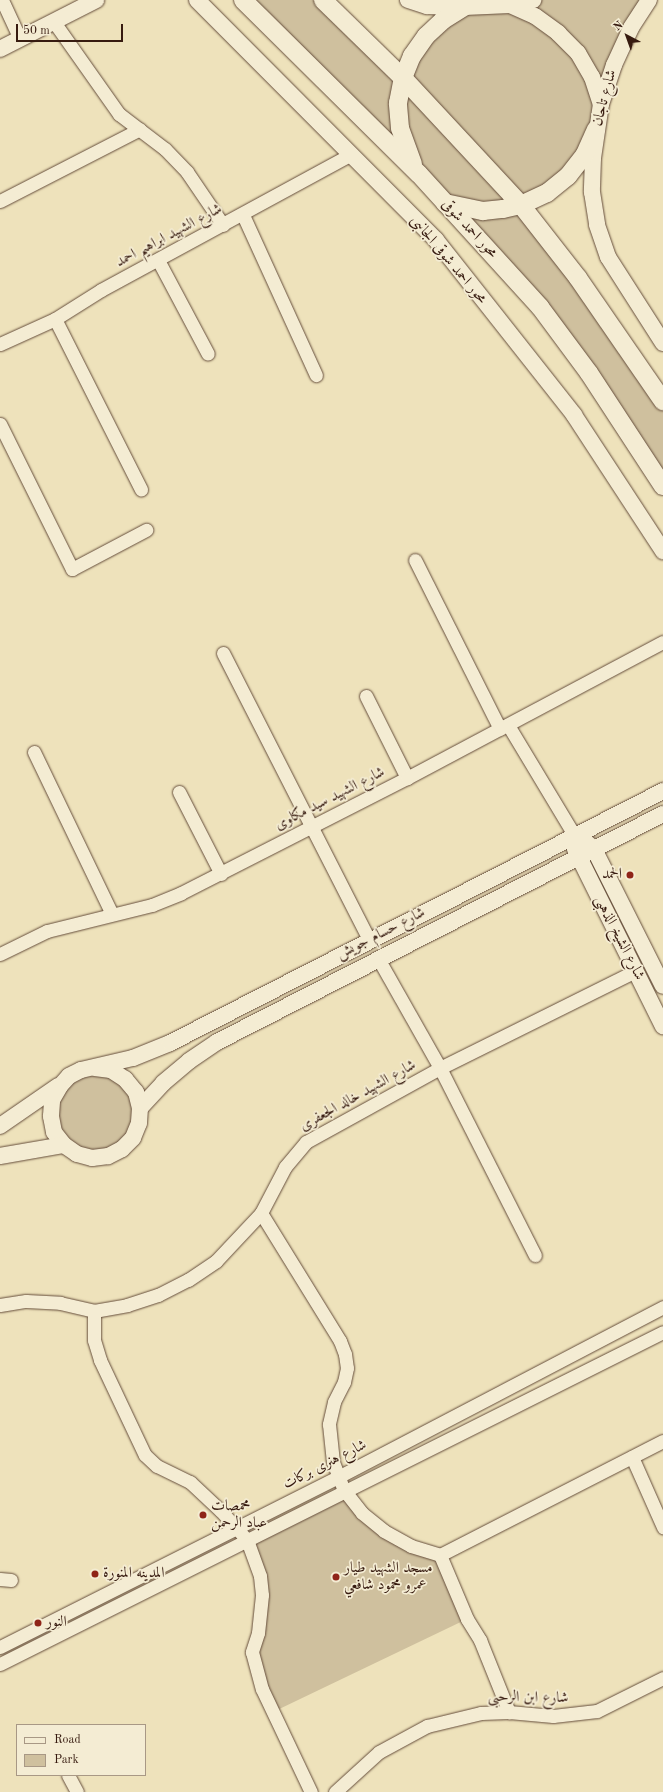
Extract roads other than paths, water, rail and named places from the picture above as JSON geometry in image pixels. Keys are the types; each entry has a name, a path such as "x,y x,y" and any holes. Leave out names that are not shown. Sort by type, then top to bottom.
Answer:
{"main road":[{"name":"محور احمد شوقى","path":"243,0 418,174 540,307 589,373 663,486"},
{"path":"323,0 403,78 522,205 582,284 663,401"},
{"path":"418,174 406,152 400,128 398,103 403,78 412,56 426,36 444,20 464,7"},
{"path":"445,203 483,211 522,205 546,193 568,176 585,154 596,129"}],"street":[{"path":"2,0 20,39"},
{"path":"0,50 96,0"},
{"name":"محور احمد شوقى الجانبى","path":"196,0 352,154 436,240 574,415 663,551"},
{"path":"408,0 427,6 464,7 510,5 533,0"},
{"name":"شارع تاجان","path":"649,0 631,28 614,65 601,104 596,129 593,158 592,192 597,225 608,257 663,343"},
{"path":"510,5 535,16 558,32 578,53 588,71 601,104"},
{"path":"54,22 119,114 140,129 187,172 223,225"},
{"path":"0,201 140,129"},
{"name":"شارع الشهيد ابراهيم احمد","path":"0,344 55,319 101,290 243,215 352,154"},
{"path":"243,215 316,375"},
{"path":"158,260 208,354"},
{"path":"55,319 141,489"},
{"path":"0,424 72,569 146,530"},
{"path":"415,560 504,727 574,836 594,849"},
{"name":"شارع الشهيد سيد مكاوى","path":"0,954 47,931 152,905 221,874 408,778 663,642"},
{"path":"223,653 369,940"},
{"path":"366,696 408,778"},
{"path":"34,752 112,914"},
{"name":"شارع حسام جويش","path":"95,1068 133,1058 170,1043 663,791"},
{"path":"179,792 221,874"},
{"name":"شارع حسام جويش","path":"140,1108 163,1083 189,1061 217,1042 663,814"},
{"name":"شارع الشيخ الذهبى","path":"574,836 578,858 663,1026"},
{"name":"شارع الشيخ الذهبى","path":"594,849 663,986"},
{"path":"379,960 440,1068 535,1255"},
{"name":"شارع الشهيد خالد الجعفرى","path":"0,1305 26,1301 47,1302 94,1311 139,1301 188,1280 216,1261 261,1213 285,1167 306,1142 440,1068 635,971"},
{"path":"0,1126 60,1086 81,1070 95,1068 111,1070 125,1079 136,1092 140,1108 136,1131 122,1149 108,1156 92,1158 77,1154 64,1145 54,1132 51,1116 52,1100 60,1086"},
{"path":"0,1156 64,1145"},
{"path":"261,1213 340,1341 345,1354 347,1368 344,1382 334,1402 329,1424 330,1447 338,1477 344,1490 362,1513 384,1531 411,1546 440,1555 663,1441"},
{"name":"شارع هنرى بركات","path":"0,1647 338,1477 663,1307"},
{"path":"94,1311 94,1340 100,1360 145,1455 157,1466 190,1482 237,1528 247,1540 256,1563 262,1595 258,1633 252,1652 262,1689 311,1792"},
{"name":"شارع هنرى بركات","path":"0,1664 344,1490 663,1332"},
{"path":"632,1457 663,1527"},
{"path":"440,1555 467,1619 480,1640 509,1712"},
{"name":"شارع ابن الرحبى","path":"335,1792 357,1769 402,1738 454,1718 509,1712 553,1716 597,1711 663,1678"},
{"path":"69,1776 77,1792"}],"place":[{"name":"الحمد","path":"630,875"},
{"name":"محمصات عباد الرحمن","path":"203,1515"},
{"name":"المدينه المنورة","path":"95,1574"},
{"name":"مسجد الشهيد طيار عمرو محمود شافعي","path":"336,1577"},
{"name":"النور","path":"38,1623"}]}
